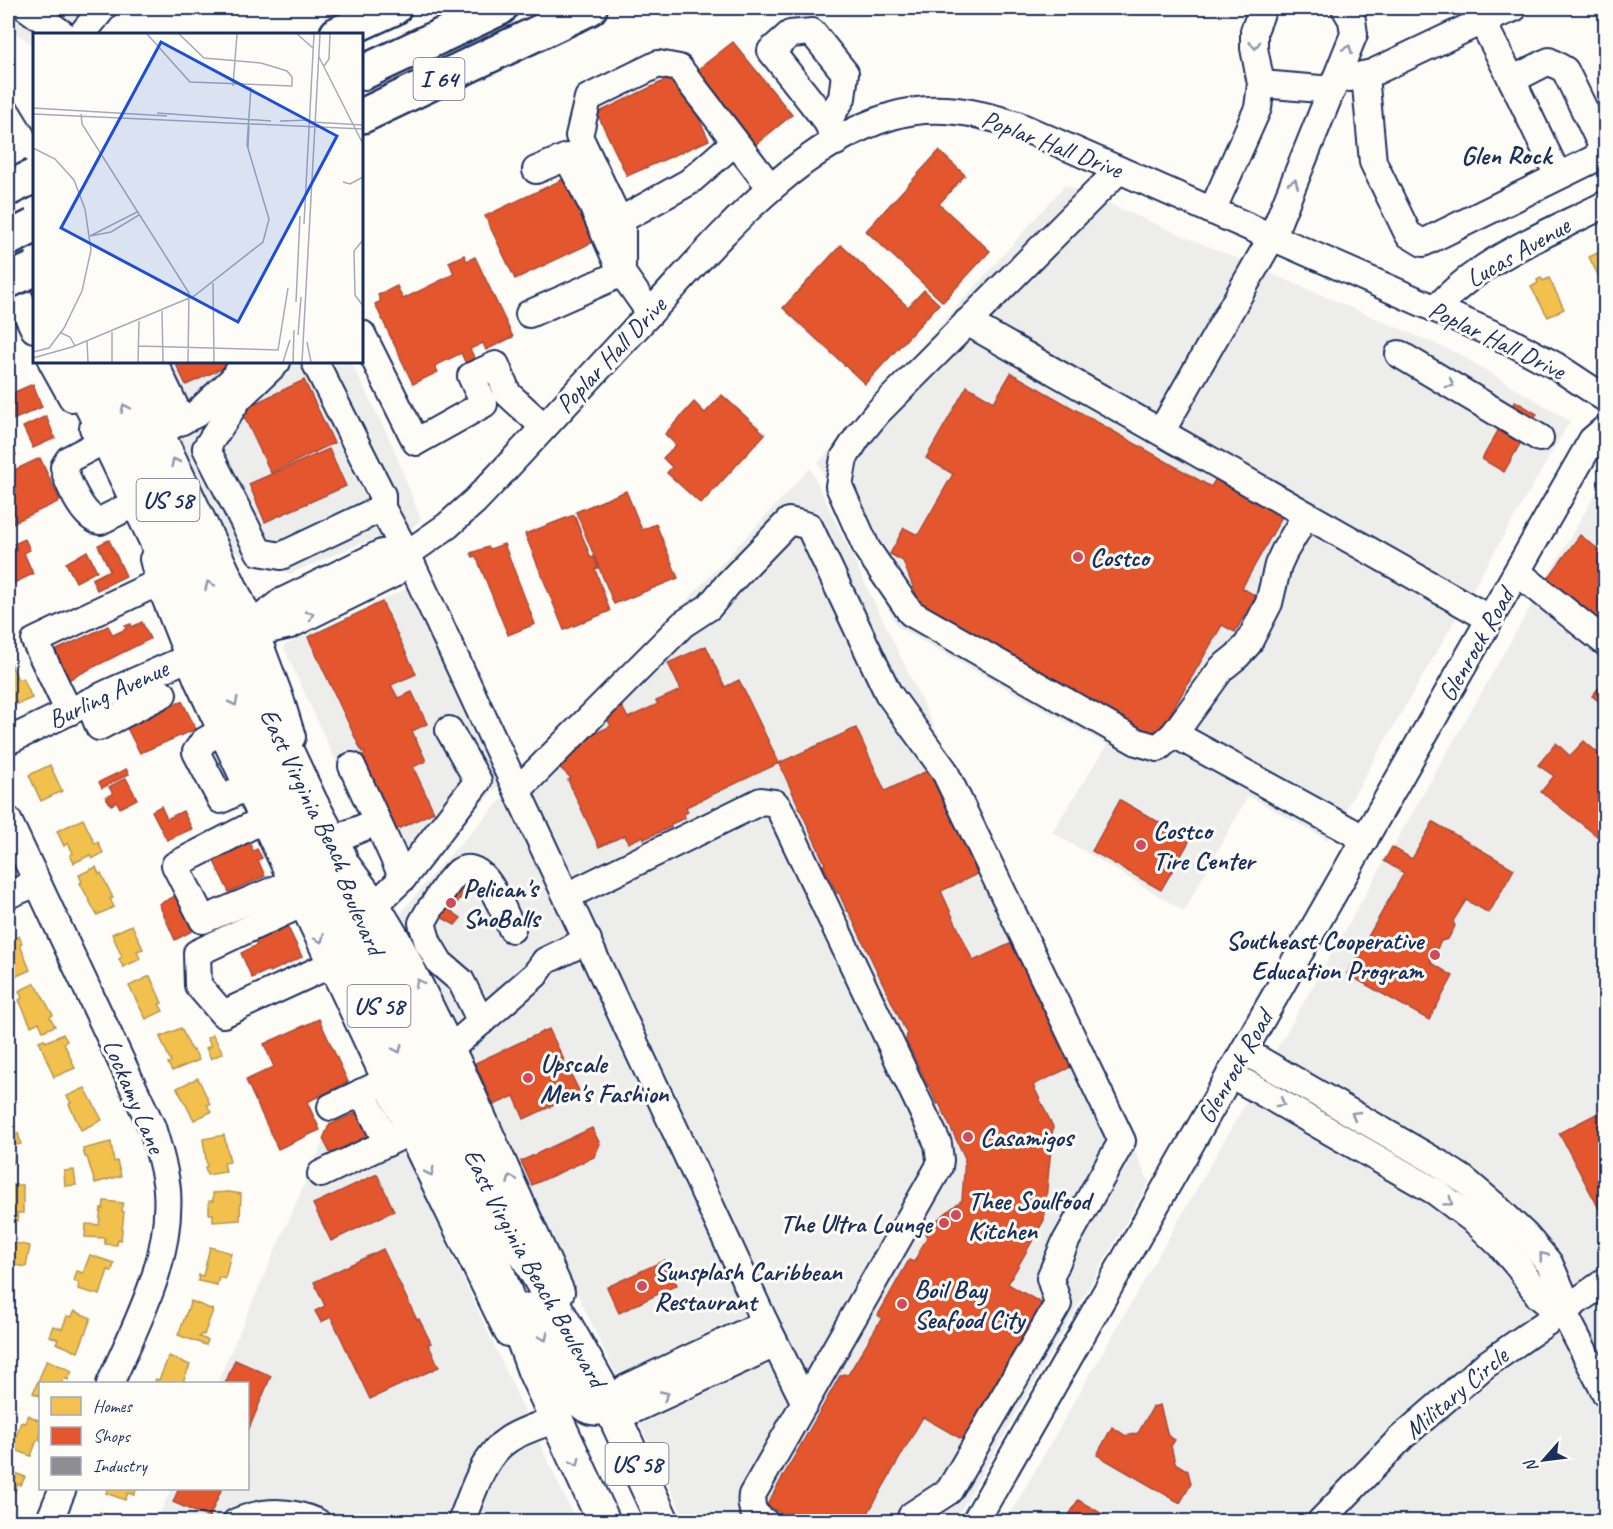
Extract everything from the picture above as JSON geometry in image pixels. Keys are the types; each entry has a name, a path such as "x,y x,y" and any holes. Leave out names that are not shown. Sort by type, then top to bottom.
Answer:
{"highway":[{"path":"339,33 394,8"},
{"path":"363,73 500,8"},
{"name":"I 64","path":"363,116 590,8"},
{"path":"8,189 33,176"},
{"path":"8,239 33,226"},
{"path":"8,281 33,268"}],"main road":[{"path":"8,156 33,212"},
{"path":"8,230 33,285"},
{"name":"East Virginia Beach Boulevard","path":"70,363 138,502 221,643 336,848 367,930 498,1206 605,1397 663,1521"},
{"name":"East Virginia Beach Boulevard","path":"105,363 171,425 221,643 369,985 488,1244 534,1371 604,1521"},
{"path":"474,1215 491,1229 501,1244 567,1387 579,1401 592,1409 605,1397"}],"street":[{"path":"27,8 62,33"},
{"path":"83,33 103,8"},
{"path":"1212,211 1258,108 1261,84 1254,48 1254,32 1263,8"},
{"path":"1161,432 1272,237 1354,34 1352,20 1345,8"},
{"path":"1261,84 1334,84 1365,75 1481,14 1514,8"},
{"path":"1481,14 1558,176"},
{"path":"1365,75 1373,162 1408,234 1423,243 1596,158 1602,146 1565,70 1549,61 1512,80"},
{"path":"622,273 622,227 579,136 588,98 658,64 679,68 771,188"},
{"name":"Poplar Hall Drive","path":"221,643 290,625 387,578 400,567 407,554 447,526 476,501 751,206 805,161 831,132 922,110 956,110 984,115 1017,125 1520,347 1556,366 1605,399"},
{"path":"8,114 33,162"},
{"path":"619,221 689,182 735,142"},
{"path":"536,170 567,157 591,203 622,273 650,313"},
{"path":"1119,170 877,413 859,435 844,458 839,486 867,549 911,613 1137,742 1158,748 1174,734 1222,668 1248,644 1269,603 1278,565 1306,515"},
{"name":"Lucas Avenue","path":"1436,309 1452,291 1471,276 1605,204"},
{"path":"530,314 622,273"},
{"path":"8,274 33,327"},
{"path":"967,322 1490,620"},
{"path":"363,336 416,442 484,404 471,376 495,365 508,394 544,427"},
{"path":"1400,354 1540,438"},
{"path":"53,363 85,421 108,439 64,463 65,472 84,511 94,520 104,519 138,502 159,582 221,643"},
{"path":"128,363 171,425"},
{"path":"154,363 171,425 208,533 221,643 222,731 505,1329 534,1371"},
{"path":"171,425 232,380 243,363"},
{"path":"276,363 239,398 206,448 259,552 281,556 382,508"},
{"path":"316,363 382,495 382,508 407,554 770,1334 805,1403"},
{"path":"171,425 220,426"},
{"name":"Glenrock Road","path":"975,1521 1592,440 1605,428"},
{"path":"208,533 241,517"},
{"path":"518,790 683,624 709,607 789,521 809,526 888,693 944,770 1122,1141 1066,1241 1050,1278 1058,1304 949,1491 912,1515 909,1521"},
{"path":"1517,572 1605,643"},
{"path":"159,582 35,641 79,707 99,727 163,694"},
{"name":"Burling Avenue","path":"8,741 221,643"},
{"path":"449,730 478,781"},
{"path":"1174,734 1365,839"},
{"path":"376,904 403,878 478,781 502,757"},
{"path":"352,766 403,878"},
{"path":"567,896 761,801 775,802 938,1144 939,1167 752,1495 753,1511 756,1516 765,1521"},
{"path":"264,819 175,865 203,920 298,892"},
{"name":"Lockamy Lane","path":"8,820 152,1127 167,1188 168,1213 165,1243 158,1272 110,1382"},
{"path":"377,822 336,848 376,904 397,939 451,1048 533,1228 605,1397 633,1410 770,1334"},
{"path":"482,1022 461,981 440,963 428,943 422,923 458,872 469,869 479,872 489,882 512,929"},
{"path":"8,895 37,883"},
{"path":"298,892 197,953 198,986 223,1014 332,964"},
{"path":"451,1048 535,975 545,961 588,940"},
{"path":"1244,1051 1463,1179 1526,1236 1549,1263 1557,1278 1562,1292 1562,1309 1597,1363 1605,1394"},
{"path":"1230,1074 1436,1192 1476,1222 1512,1259 1539,1296 1549,1304 1562,1309"},
{"path":"331,1107 387,1081"},
{"path":"363,1092 387,1143"},
{"path":"1371,1154 1384,1131"},
{"path":"321,1174 410,1132"},
{"name":"Military Circle","path":"1320,1521 1402,1437 1484,1366 1562,1309 1605,1281"},
{"path":"461,1521 487,1460 498,1448 511,1438 557,1419"},
{"path":"49,1521 62,1490"},
{"path":"236,1521 260,1514 282,1512 317,1521"}],"shaded area":[{"path":"8,8 116,8 97,33 33,33 33,45 8,27"},
{"path":"1065,185 1459,354 1570,421 1328,840 1248,796 1184,911 1052,832 1107,745 897,627 818,463"},
{"path":"139,363 352,363 392,444 421,520 407,532 359,544 290,574 229,550"},
{"path":"810,468 1015,895 1149,1182 955,1521 686,1521 397,918 435,871"},
{"path":"1605,477 1605,1521 1006,1521"},
{"path":"408,588 500,783 398,897 283,646"},
{"path":"381,1103 576,1521 156,1522 171,1490 249,1490 249,1382 217,1382 328,1130"}],"building: Homes":[{"path":"1606,249 1606,273 1599,277 1589,257"},
{"path":"1541,278 1543,281 1549,278 1564,309 1548,317 1531,287"},
{"path":"8,657 18,680 23,678 32,698 18,704 17,702 10,709 8,707"},
{"path":"50,765 62,791 41,801 29,775"},
{"path":"83,819 95,844 98,842 103,853 92,859 90,855 74,863 70,855 73,853 68,843 64,846 57,831"},
{"path":"96,867 113,898 110,899 114,907 97,915 80,883 82,882 79,875"},
{"path":"132,925 143,949 137,951 140,959 123,967 119,959 122,957 112,934"},
{"path":"19,936 22,943 20,945 30,970 10,979 8,941"},
{"path":"150,976 162,1003 159,1004 163,1011 146,1019 129,986"},
{"path":"35,983 53,1015 50,1017 55,1026 43,1031 39,1022 31,1026 19,1000 22,998 19,991"},
{"path":"181,1028 199,1060 172,1071 168,1063 171,1062 160,1037"},
{"path":"63,1034 67,1041 64,1043 75,1068 54,1077 39,1041 44,1039 46,1042"},
{"path":"213,1035 223,1053 211,1059 206,1048 211,1046 207,1038"},
{"path":"198,1078 210,1104 207,1105 211,1112 194,1120 177,1088"},
{"path":"85,1088 102,1120 81,1130 67,1096"},
{"path":"8,1128 9,1135 18,1133 21,1144 12,1146 13,1163 8,1165"},
{"path":"224,1135 230,1162 224,1163 226,1172 207,1175 203,1139"},
{"path":"111,1142 114,1162 117,1161 121,1176 95,1183 83,1149"},
{"path":"74,1170 76,1185 65,1186 64,1171"},
{"path":"8,1185 23,1185 23,1213 17,1213 18,1221 8,1222"},
{"path":"213,1193 241,1194 240,1220 213,1222 213,1214 209,1214 209,1201 213,1201"},
{"path":"104,1201 123,1203 121,1240 118,1239 117,1245 105,1244 105,1238 85,1237 86,1224 99,1225"},
{"path":"8,1236 11,1236 10,1242 30,1246 26,1267 15,1265 8,1282"},
{"path":"210,1247 231,1253 225,1279 219,1277 217,1285 198,1281 199,1275 203,1276"},
{"path":"90,1255 114,1263 112,1271 108,1270 100,1295 78,1289 79,1283 74,1281 77,1271 83,1273"},
{"path":"191,1301 213,1310 204,1335 199,1337 208,1340 206,1345 178,1335"},
{"path":"74,1311 91,1318 78,1352 56,1343 58,1339 49,1336 53,1326 62,1329 67,1316 72,1317"},
{"path":"169,1356 190,1365 183,1382 155,1382 156,1379 159,1380"},
{"path":"47,1360 72,1371 68,1380 64,1378 63,1382 39,1382 39,1396 33,1393"},
{"path":"28,1415 39,1420 39,1441 37,1440 31,1456 8,1447 8,1434 15,1438 21,1422 25,1423"},
{"path":"8,1470 25,1477 21,1485 18,1484 8,1506"},
{"path":"107,1490 136,1490 134,1495 128,1493 125,1500 106,1493"},
{"path":"100,1512 121,1521 121,1522 96,1522"}],"building: Shops":[{"path":"733,42 792,115 755,145 696,71"},
{"path":"678,74 709,140 627,176 597,113"},
{"path":"939,151 965,175 939,204 990,251 943,302 866,231"},
{"path":"572,175 602,238 515,279 485,216"},
{"path":"841,245 908,307 924,290 939,304 865,384 783,308"},
{"path":"464,255 467,261 475,257 513,337 486,350 483,343 470,349 475,359 466,364 461,353 435,366 438,372 413,384 375,304 381,301 378,295 397,286 403,299 454,274 449,262"},
{"path":"175,363 234,363 186,385"},
{"name":"Costco","path":"1011,373 1211,487 1218,475 1284,513 1242,588 1256,596 1235,632 1222,625 1155,740 921,607 903,561 890,554 904,528 918,535 953,474 926,458 967,386 994,402"},
{"path":"304,380 334,443 271,473 241,410"},
{"path":"33,384 42,407 8,422 8,395"},
{"path":"722,395 765,434 701,504 667,473 672,467 663,458 676,445 665,434 694,402 705,413"},
{"path":"1515,401 1537,414 1504,472 1482,459"},
{"path":"46,416 55,438 33,448 23,427"},
{"path":"329,449 346,486 265,522 249,484"},
{"path":"14,450 16,455 8,459 8,453"},
{"path":"40,458 60,501 8,525 8,473"},
{"path":"626,491 642,530 656,524 678,578 614,604 576,512"},
{"path":"574,515 591,558 594,557 598,568 595,569 610,611 564,630 525,534"},
{"path":"1580,535 1606,555 1606,632 1543,585"},
{"path":"25,539 30,550 24,553 33,574 10,585 8,555 17,550 14,544"},
{"path":"109,540 126,576 97,590 92,579 110,570 98,545"},
{"path":"504,544 535,624 508,635 476,556 473,557 471,553"},
{"path":"87,551 97,571 76,582 66,563"},
{"path":"382,602 416,674 391,685 398,698 412,692 427,724 412,731 426,761 413,767 434,812 396,830 360,756 365,754 364,751 362,752 308,637"},
{"path":"142,622 150,639 66,681 52,652 108,626 113,635 126,629 125,626 131,624 132,627"},
{"path":"706,646 725,687 739,680 779,763 686,807 688,812 684,814 685,818 671,824 671,827 644,839 643,836 628,843 625,835 599,847 568,780 571,778 556,764 577,742 611,726 605,715 622,707 628,718 658,704 656,701 681,690 668,663"},
{"path":"1606,679 1606,707 1592,696"},
{"path":"182,701 196,729 140,753 127,728"},
{"path":"856,728 885,791 933,768 982,872 941,891 973,961 1014,942 1073,1066 1033,1085 1053,1127 1044,1220 1008,1284 1043,1304 965,1441 923,1417 863,1522 795,1522 767,1505 840,1376 848,1375 882,1318 878,1315 909,1260 914,1262 927,1237 926,1229 962,1200 965,1158 906,1040 907,1034 848,910 823,865 825,864 779,763"},
{"path":"1584,741 1606,760 1606,843 1541,792 1554,776 1538,765 1556,743 1570,756"},
{"path":"126,769 129,774 102,788 99,782"},
{"path":"126,778 137,799 120,808 117,802 111,805 106,797 113,794 109,787"},
{"name":"Costco Tire Center","path":"1120,800 1190,840 1161,890 1092,851"},
{"path":"161,806 167,819 183,811 192,829 167,840 152,811"},
{"path":"1433,822 1514,869 1489,913 1466,900 1453,921 1455,926 1448,939 1441,941 1430,962 1453,976 1429,1020 1347,974 1404,873 1384,861 1392,847 1412,859"},
{"path":"246,834 253,851 257,849 262,858 258,860 265,876 229,892 210,853"},
{"name":"Pelican's SnoBalls","path":"462,879 470,885 451,911 461,918 455,925 439,916"},
{"path":"177,895 194,930 175,940 159,904"},
{"path":"287,925 302,957 252,978 241,953 257,945 254,940"},
{"path":"319,1019 348,1082 307,1102 320,1130 278,1149 246,1080 274,1067 264,1044"},
{"name":"Upscale Men's Fashion","path":"549,1029 580,1093 524,1119 514,1096 494,1105 475,1063"},
{"path":"1606,1109 1606,1222 1559,1133"},
{"path":"363,1110 377,1138 333,1158 323,1139 329,1125"},
{"path":"592,1128 600,1144 594,1157 532,1185 521,1161"},
{"path":"377,1174 394,1211 331,1241 313,1204"},
{"path":"383,1249 417,1320 419,1319 431,1343 428,1344 439,1367 370,1399 331,1317 321,1322 315,1311 325,1306 314,1282"},
{"name":"Sunsplash Caribbean Restaurant","path":"665,1260 677,1285 619,1313 607,1287"},
{"path":"235,1360 271,1376 249,1429 249,1382 226,1382"},
{"path":"1160,1405 1168,1436 1175,1440 1171,1446 1175,1463 1188,1471 1191,1484 1180,1503 1097,1455 1112,1427 1126,1436 1138,1433 1153,1407"},
{"path":"178,1490 221,1490 209,1518 173,1502"},
{"path":"1078,1500 1116,1522 1065,1522"}],"building: Industry":[{"path":"137,1516 149,1522 134,1522"}],"place":[{"name":"Costco","path":"1078,557"},
{"name":"Costco Tire Center","path":"1141,845"},
{"name":"Pelican's SnoBalls","path":"451,903"},
{"name":"Southeast Cooperative Education Program","path":"1435,955"},
{"name":"Upscale Men's Fashion","path":"528,1078"},
{"name":"Casamigos","path":"968,1137"},
{"name":"Thee Soulfood Kitchen","path":"956,1215"},
{"name":"The Ultra Lounge","path":"944,1223"},
{"name":"Sunsplash Caribbean Restaurant","path":"642,1286"},
{"name":"Boil Bay Seafood City","path":"902,1304"}],"district":[{"name":"Glen Rock","path":"1506,155"}]}
